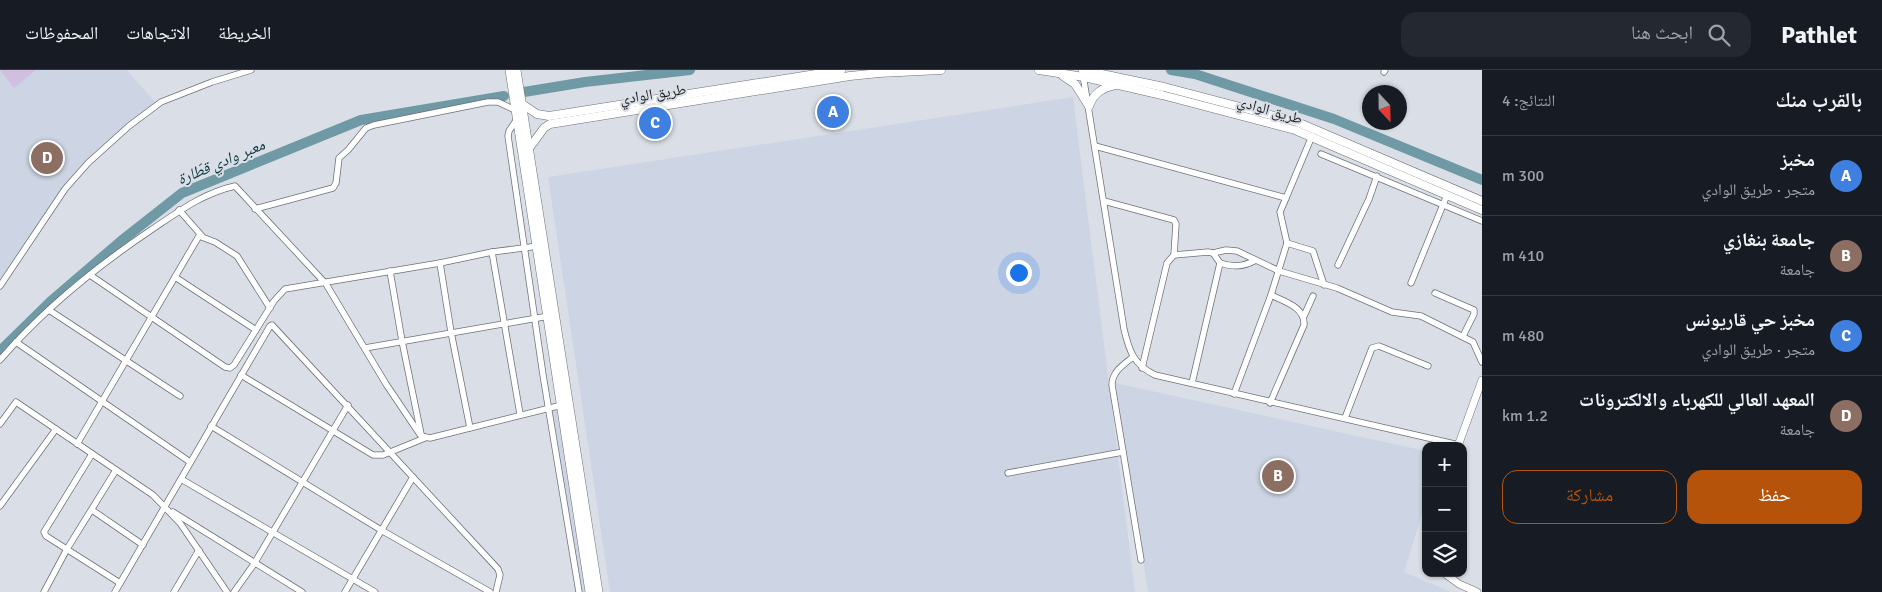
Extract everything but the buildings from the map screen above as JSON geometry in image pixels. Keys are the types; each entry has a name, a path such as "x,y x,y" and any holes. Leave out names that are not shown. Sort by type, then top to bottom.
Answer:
{"highway":[{"path":"511,71 526,149 598,592"},
{"path":"518,111 526,149 538,246 590,592"}],"main road":[{"name":"طريق الوادي","path":"767,86 841,70"},
{"name":"طريق الوادي","path":"549,120 849,73 941,70"},
{"name":"طريق الوادي","path":"1039,70 1083,72 1173,90 1297,122 1482,210"},
{"path":"1055,72 1075,84 1089,106 1096,94 1102,89 1115,85"},
{"name":"طريق الوادي","path":"1083,72 1115,85 1273,124 1312,136 1482,201"},
{"path":"518,111 537,114 549,120 526,149"}],"street":[{"path":"0,286 65,189 88,163 129,126 161,102 212,82 251,70"},
{"path":"1083,72 1124,329 1132,357 1142,368 1155,375 1445,442"},
{"path":"255,208 333,188 336,183 339,158 366,128 374,125 488,102 498,102 518,111 509,131 510,153 534,319 579,592"},
{"path":"1234,394 1271,296 1288,243 1280,212 1312,136"},
{"path":"1095,146 1286,198"},
{"path":"510,153 526,149"},
{"path":"1321,154 1482,221"},
{"path":"1338,265 1369,199 1377,176"},
{"path":"0,360 49,310 126,247 179,210 215,191 235,186 324,282 386,384 423,437"},
{"path":"1411,283 1447,195"},
{"path":"1104,201 1174,220 1176,224 1174,255 1167,263 1142,368"},
{"path":"179,210 202,236 237,256 270,308"},
{"path":"77,444 197,238 202,236"},
{"path":"1288,243 1313,251 1324,285"},
{"path":"90,275 230,368 234,365 281,292 285,289 440,263 492,252 538,246"},
{"path":"1174,255 1213,253 1226,250 1248,255 1254,261 1279,271 1337,288 1392,312 1421,316 1473,342 1482,362"},
{"path":"492,252 520,414"},
{"path":"1213,253 1220,263 1231,266 1240,266 1254,261"},
{"path":"440,263 451,332 470,428"},
{"path":"1192,383 1220,263"},
{"path":"390,271 402,341 423,437"},
{"path":"175,277 256,330"},
{"path":"1435,293 1474,310 1474,314 1463,336"},
{"path":"1271,296 1296,308 1304,316"},
{"path":"1270,403 1304,325 1304,316 1313,296"},
{"path":"49,310 180,396"},
{"path":"365,348 549,316"},
{"path":"115,592 272,325 498,569 500,574 496,592"},
{"path":"16,342 190,462"},
{"path":"1345,418 1372,348 1379,346 1428,366"},
{"path":"1132,357 1115,372 1112,378 1141,560"},
{"path":"241,375 373,454 378,455 390,452 423,437 430,438 562,405"},
{"path":"1459,442 1482,380"},
{"path":"0,424 16,402 153,495 180,523 227,592"},
{"path":"234,592 273,533 348,405"},
{"path":"211,426 381,530 490,592"},
{"path":"0,506 56,429"},
{"path":"1008,473 1123,452"},
{"path":"92,454 44,532 46,536 120,583"},
{"path":"44,592 67,549 116,470"},
{"path":"346,592 413,477"},
{"path":"181,479 375,592"},
{"path":"165,507 254,564 302,592"},
{"path":"92,510 143,545"},
{"path":"174,592 199,550"},
{"path":"575,568 586,566"},
{"path":"1449,577 1459,584 1477,592"}],"shaded area":[{"path":"0,70 127,70 156,103 124,127 65,189 0,281"},
{"path":"0,70 36,70 14,88"},
{"path":"1073,97 1135,592 610,592 548,177"},
{"path":"1115,383 1422,450 1422,514 1404,572 1451,592 1148,592"},
{"path":"560,405 588,592 576,592 546,410"}],"waterway":[{"name":"معبر وادي قطّارة","path":"524,92 585,82 690,70"},
{"name":"معبر وادي قطّارة","path":"1171,70 1195,74 1334,119 1482,180"},
{"name":"معبر وادي قطّارة","path":"0,351 51,301 121,241 182,193 361,120 504,96"}],"place":[{"name":"مخبز","path":"833,112"},
{"name":"مخبز حي قاريونس","path":"655,123"},
{"name":"المعهد العالي للكهرباء والالكترونات","path":"47,158"},
{"name":"جامعة بنغازي","path":"1278,476"}]}
